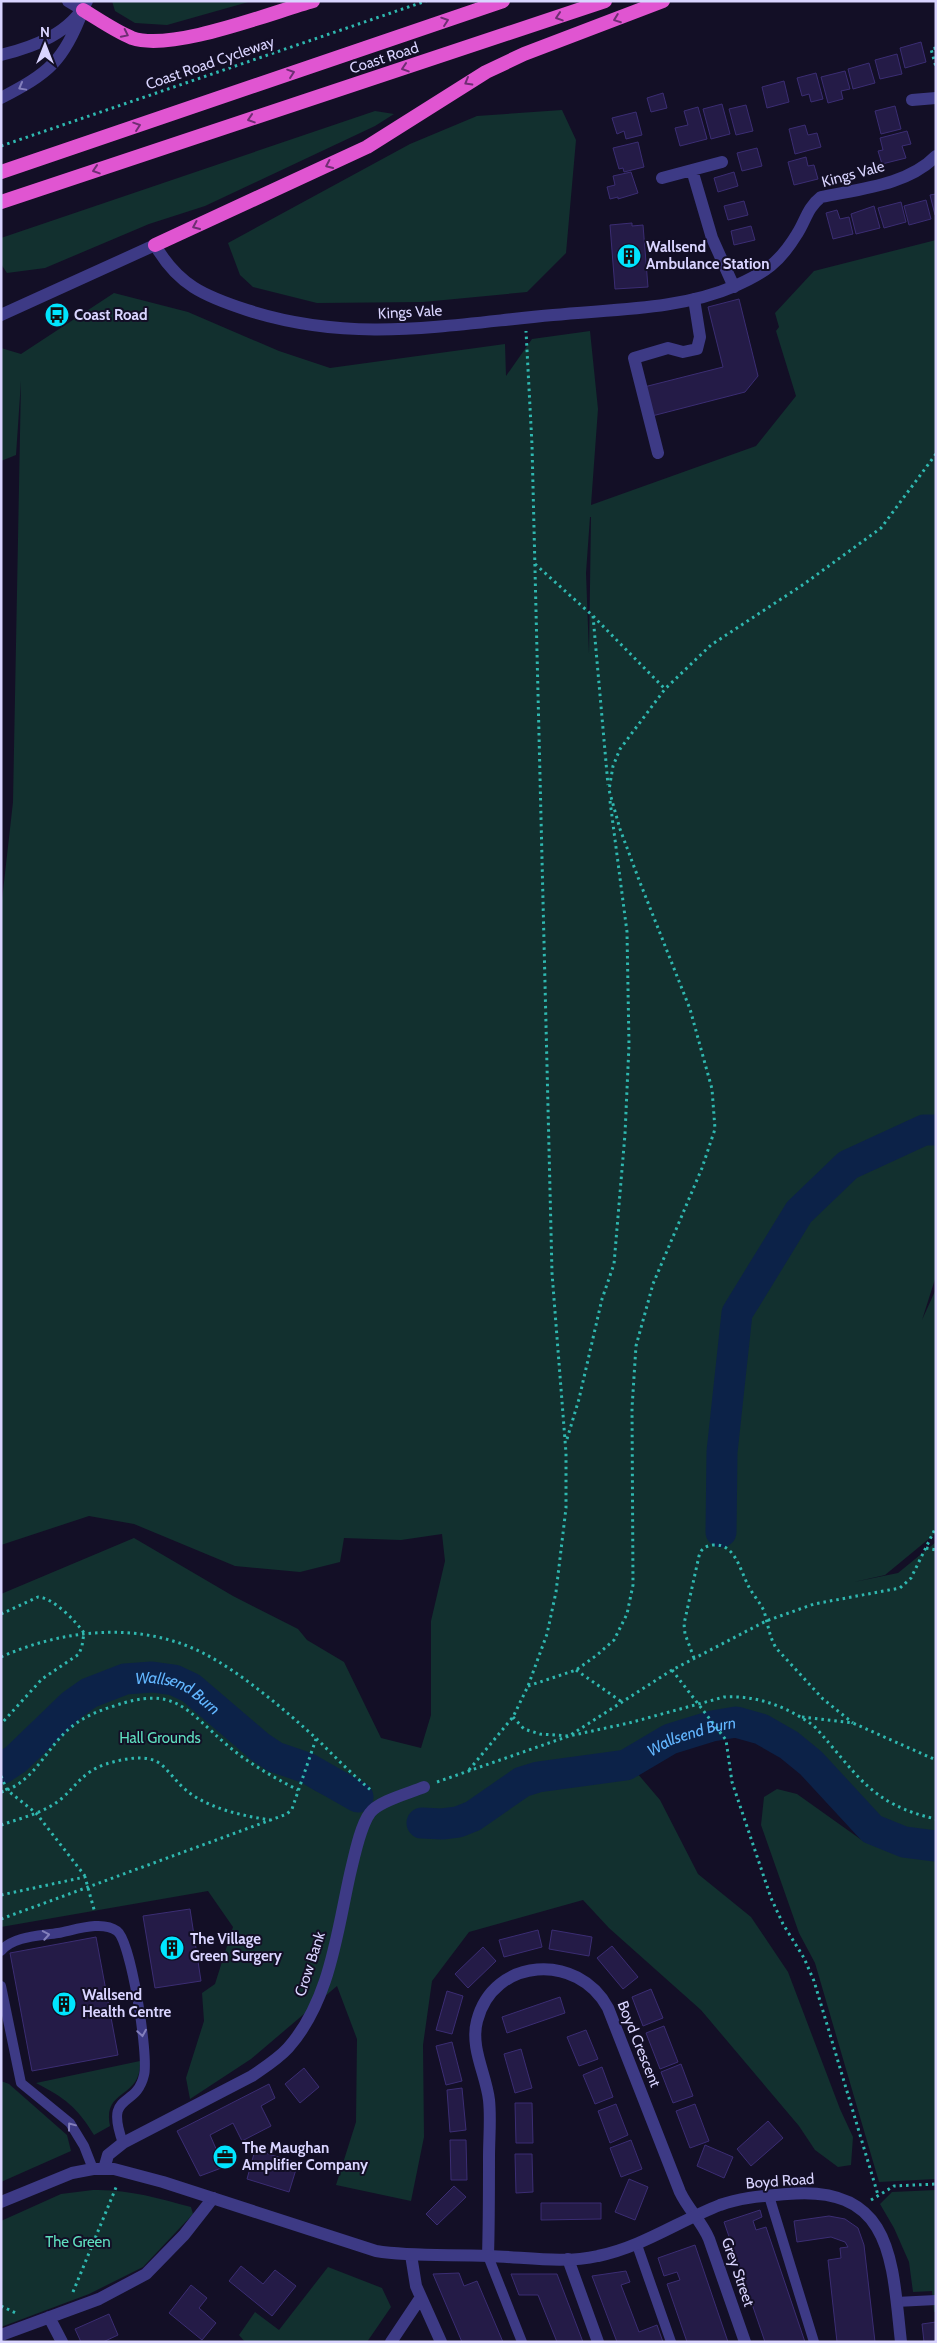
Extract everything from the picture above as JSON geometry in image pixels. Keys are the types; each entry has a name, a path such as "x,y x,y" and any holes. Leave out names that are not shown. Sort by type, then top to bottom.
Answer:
{"highway":[{"path":"85,5 133,38 157,42 188,38 313,1"},
{"name":"Coast Road","path":"5,171 503,1"},
{"name":"Coast Road","path":"4,201 605,1"},
{"path":"154,245 367,147 486,72 524,54 663,1"}],"street":[{"path":"68,1 85,5"},
{"path":"1,55 42,41 62,29 85,5"},
{"path":"1,98 36,79 57,60 73,36 85,5"},
{"path":"912,100 936,98"},
{"name":"Kings Vale","path":"154,245 168,266 186,284 223,303 278,320 322,328 385,330 526,318 694,299 734,286 760,274 780,260 798,233 812,204 821,197 903,178 926,167 936,156"},
{"path":"662,178 722,162"},
{"path":"692,170 712,238 734,286"},
{"path":"1,315 154,245"},
{"path":"658,453 634,358 668,348 683,352 697,349 700,337 694,299"},
{"name":"Crow Bank","path":"99,2169 108,2155 123,2143 252,2076 272,2063 288,2048 309,2015 327,1974 352,1867 365,1821 377,1806 424,1787"},
{"name":"Boyd Crescent","path":"488,2256 489,2100 477,2052 475,2032 481,2010 494,1990 513,1976 534,1970 559,1970 576,1976 589,1983 603,1999 680,2192 694,2216"},
{"path":"1,2202 56,2178 99,2169 123,2170 212,2198 184,2235 146,2274 99,2298 1,2335"},
{"name":"Boyd Road","path":"212,2198 362,2247 411,2255 568,2259 599,2256 637,2245 694,2216 738,2200 795,2193 823,2194 860,2208 876,2225 888,2247 892,2262 901,2342"},
{"name":"Grey Street","path":"694,2216 709,2239 744,2342"},
{"path":"411,2255 413,2277 441,2342"},
{"path":"568,2259 598,2342"},
{"path":"391,2342 421,2297"},
{"path":"49,2317 62,2342"}],"lane":[{"path":"1,1951 5,1946 19,1940 98,1926 113,1928 124,1938 135,1988 146,2054 146,2065 142,2082 117,2112 116,2125 123,2143"},
{"path":"1,1986 21,2083 70,2123 99,2169"},
{"path":"769,2196 814,2342"},
{"path":"637,2245 671,2342"},
{"path":"488,2256 522,2342"},
{"path":"896,2302 936,2300"}],"path":[{"name":"Coast Road Cycleway","path":"1,146 426,1"},
{"path":"936,48 932,49 936,67"},
{"path":"469,1770 513,1718 528,1686 547,1634 556,1592 566,1508 566,1442 552,1273 532,445 526,318"},
{"path":"528,1686 576,1670 598,1655 614,1640 627,1614 633,1585 632,1408 636,1346 653,1284 702,1168 715,1129 712,1089 690,1009 639,880 608,790 613,766 620,749 665,689 711,645 804,584 881,528 936,454"},
{"path":"534,564 593,616 665,689"},
{"path":"566,1442 579,1399 602,1299 614,1264 625,1134 630,1008 627,932 608,790 593,616"},
{"path":"513,1718 524,1729 540,1734 569,1736 672,1670 766,1621 814,1604 900,1588 911,1578 936,1527"},
{"path":"694,1658 685,1634 684,1624 700,1552 706,1547 720,1546 735,1556 747,1583 762,1607 772,1641 784,1657 823,1699 853,1723 936,1760"},
{"path":"926,1548 936,1550"},
{"path":"1,1614 38,1597 43,1597 52,1600 84,1634"},
{"path":"1,1657 46,1641 84,1634 135,1632 152,1635 202,1652 250,1684 316,1739 374,1793 394,1800"},
{"path":"1,1724 42,1679 79,1654 84,1634"},
{"path":"576,1670 622,1702"},
{"path":"672,1670 722,1733 728,1747 732,1782 771,1898 783,1924 804,1958 814,1981 878,2195"},
{"path":"424,1787 569,1736 629,1723 724,1696 748,1697 774,1704 802,1717 814,1726 874,1794 902,1810 936,1819"},
{"path":"1,1792 28,1776 59,1737 83,1718 132,1701 156,1698 185,1707 227,1745 248,1760 299,1788"},
{"path":"802,1717 853,1723"},
{"path":"1,1920 272,1821 290,1812 316,1739"},
{"path":"1,1824 36,1813 60,1800 82,1776 93,1769 121,1760 148,1758 157,1761 163,1766 174,1780 193,1796 211,1805 246,1817 272,1821"},
{"path":"1,1776 7,1790 36,1813 86,1877 98,1926"},
{"path":"1,1895 86,1877"},
{"path":"65,2311 123,2170"},
{"path":"860,2208 894,2186 936,2184"}],"green space":[{"path":"112,1 252,1 167,25 135,23 115,11"},
{"path":"562,110 576,140 566,253 527,292 423,302 317,303 253,287 240,275 228,243 410,144 477,116"},
{"path":"375,111 394,114 375,126 205,206 149,224 45,268 7,273 1,264 1,238"},
{"name":"Hall Grounds","path":"936,240 936,1276 922,1320 936,1289 936,1533 885,1575 854,1582 898,1573 936,1542 936,1839 898,1833 877,1823 860,1808 807,1749 778,1727 761,1720 743,1716 724,1715 700,1720 620,1753 660,1800 698,1874 751,1917 788,1972 840,2109 853,2137 851,2165 838,2167 815,2150 799,2126 701,2010 609,1928 583,1900 469,1932 432,1981 423,2045 424,2137 411,2201 336,2185 356,2122 357,2039 337,1986 251,2059 190,2099 186,2078 204,2021 202,1993 215,1984 233,1927 208,1891 1,1927 1,1594 134,1538 233,1596 298,1629 307,1640 344,1662 381,1738 421,1748 431,1715 431,1621 445,1561 442,1534 401,1540 344,1538 340,1562 300,1572 235,1566 134,1524 89,1516 1,1545 1,909 13,802 21,381 16,455 1,461 1,348 21,354 114,293 188,312 279,351 330,368 505,344 506,376 532,339 590,331 598,409 591,505 756,446 796,396 776,331 779,327 775,313 814,271","holes":["591,517 589,654 586,573"]},
{"path":"777,1789 797,1794 863,1841 936,1861 936,2179 879,2182 815,1963 799,1933 761,1825 764,1797"},
{"path":"140,2061 139,2073 135,2082 112,2105 109,2114 110,2126 94,2135 82,2117 70,2104 36,2083"},
{"path":"1,2081 9,2084 67,2135 71,2151 1,2182"},
{"name":"The Green","path":"93,2190 118,2191 154,2197 191,2207 193,2214 143,2267 89,2294 1,2327 1,2221 61,2194"},
{"path":"936,2190 936,2312 934,2312 932,2291 913,2292 909,2262 894,2228 880,2204 892,2192"},
{"path":"328,2267 382,2288 391,2307 367,2342 245,2342 239,2335 255,2312 279,2330"}],"water":[{"path":"294,1749 302,1751 306,1758 311,1756 326,1764 361,1791 355,1803 330,1797 310,1788 293,1775 275,1757 286,1753 293,1755"}],"building":[{"path":"921,42 926,62 905,68 900,48"},
{"path":"897,54 902,74 880,79 875,60"},
{"path":"869,63 875,83 853,89 848,69"},
{"path":"845,71 850,89 841,91 843,99 828,103 821,77"},
{"path":"816,73 823,99 811,102 809,94 802,96 797,78"},
{"path":"784,81 789,102 767,108 762,87"},
{"path":"663,93 667,108 651,112 647,98"},
{"path":"722,104 730,134 711,139 703,109"},
{"path":"746,105 753,131 736,135 729,109"},
{"path":"895,106 901,129 881,134 875,111"},
{"path":"698,107 707,139 680,146 675,128 688,125 684,111"},
{"path":"636,112 642,135 626,139 624,131 617,134 612,118"},
{"path":"805,125 808,135 817,133 821,147 795,154 789,129"},
{"path":"907,131 911,144 902,146 906,158 882,164 878,151 883,150 880,138"},
{"path":"638,142 644,167 624,172 623,168 619,169 613,148"},
{"path":"757,148 762,166 742,171 737,153"},
{"path":"806,157 808,166 814,165 818,179 794,185 788,162"},
{"path":"631,172 638,193 618,199 618,197 610,199 607,187 615,185 613,176"},
{"path":"734,172 738,186 718,192 714,178"},
{"path":"936,194 936,215 935,215 930,195"},
{"path":"926,200 931,219 909,225 904,206"},
{"path":"744,201 748,215 728,220 724,206"},
{"path":"901,202 906,222 884,228 878,208"},
{"path":"874,206 880,228 856,234 851,214"},
{"path":"837,210 840,219 849,217 853,234 833,239 826,213"},
{"name":"Wallsend Ambulance Station","path":"632,223 632,226 643,225 648,287 615,289 610,225"},
{"path":"751,226 755,240 734,245 731,231"},
{"path":"739,299 758,376 745,392 652,416 644,387 723,367 708,307"},
{"name":"The Village Green Surgery","path":"190,1909 201,1981 155,1988 143,1916"},
{"path":"538,1930 542,1947 504,1957 499,1940"},
{"path":"552,1930 592,1937 589,1956 549,1949"},
{"name":"Wallsend Health Centre","path":"96,1937 118,2055 32,2071 10,1953"},
{"path":"612,1946 638,1977 623,1989 597,1958"},
{"path":"483,1947 496,1961 468,1988 455,1974"},
{"path":"651,1989 663,2018 643,2026 632,1997"},
{"path":"447,1991 463,1996 452,2034 436,2030"},
{"path":"560,1997 565,2013 507,2033 502,2017"},
{"path":"664,2026 678,2062 660,2069 646,2033"},
{"path":"586,2030 598,2059 579,2066 567,2037"},
{"path":"452,2042 462,2081 446,2085 436,2046"},
{"path":"521,2049 532,2088 515,2093 504,2054"},
{"path":"681,2064 693,2096 673,2103 661,2072"},
{"path":"602,2067 613,2097 595,2104 583,2075"},
{"path":"304,2068 319,2087 300,2103 285,2084"},
{"path":"269,2084 275,2098 261,2106 271,2126 242,2141 233,2123 210,2135 224,2167 200,2176 177,2131"},
{"path":"462,2088 466,2130 450,2132 447,2090"},
{"path":"515,2103 532,2103 533,2143 516,2143"},
{"path":"616,2104 628,2135 610,2143 598,2111"},
{"path":"695,2104 709,2141 690,2148 676,2111"},
{"path":"768,2121 783,2138 751,2166 737,2149"},
{"path":"450,2140 466,2140 467,2180 451,2180"},
{"path":"631,2140 642,2169 621,2177 610,2148"},
{"path":"705,2145 733,2157 724,2178 697,2166"},
{"path":"255,2150 298,2163 289,2192 247,2179"},
{"path":"515,2154 532,2154 533,2192 516,2193"},
{"path":"629,2179 648,2187 635,2220 615,2212"},
{"path":"454,2186 466,2197 437,2225 426,2214"},
{"path":"541,2203 601,2203 601,2219 541,2220"},
{"path":"760,2210 762,2217 753,2221 756,2230 766,2227 805,2342 765,2342 724,2222"},
{"path":"829,2216 845,2219 858,2228 864,2245 875,2342 837,2342 828,2260 841,2258 840,2248 848,2247 845,2242 831,2237 797,2242 794,2221"},
{"path":"695,2245 728,2342 687,2342 667,2284 680,2280 677,2272 664,2276 658,2258"},
{"path":"241,2266 263,2284 275,2270 296,2286 272,2316 229,2281"},
{"path":"626,2271 630,2282 621,2285 639,2332 657,2325 663,2342 617,2342 592,2276"},
{"path":"459,2273 464,2286 477,2281 503,2342 462,2342 433,2274"},
{"path":"511,2274 557,2274 583,2342 557,2342 538,2295 519,2295"},
{"path":"191,2285 207,2298 199,2308 216,2323 202,2340 169,2313"},
{"path":"109,2314 118,2335 103,2342 81,2342 75,2329"},
{"path":"936,2322 936,2342 924,2342 922,2324"}],"waterway":[{"path":"721,1532 722,1452 737,1313 799,1212 848,1165 924,1130 936,1130"},
{"name":"Wallsend Burn","path":"1,1769 16,1759 72,1705 89,1693 125,1679 152,1677 174,1680 191,1688 260,1747 275,1757 307,1768 358,1797"},
{"name":"Wallsend Burn","path":"422,1823 442,1824 458,1822 473,1816 522,1782 538,1777 626,1765 670,1739 712,1726 736,1722 761,1729 789,1745 811,1763 872,1829 904,1842 936,1846"}],"place":[{"name":"Wallsend Ambulance Station","path":"629,256"},
{"name":"Coast Road","path":"57,315"},
{"name":"The Village Green Surgery","path":"172,1948"},
{"name":"Wallsend Health Centre","path":"64,2004"},
{"name":"The Maughan Amplifier Company","path":"225,2157"}]}
